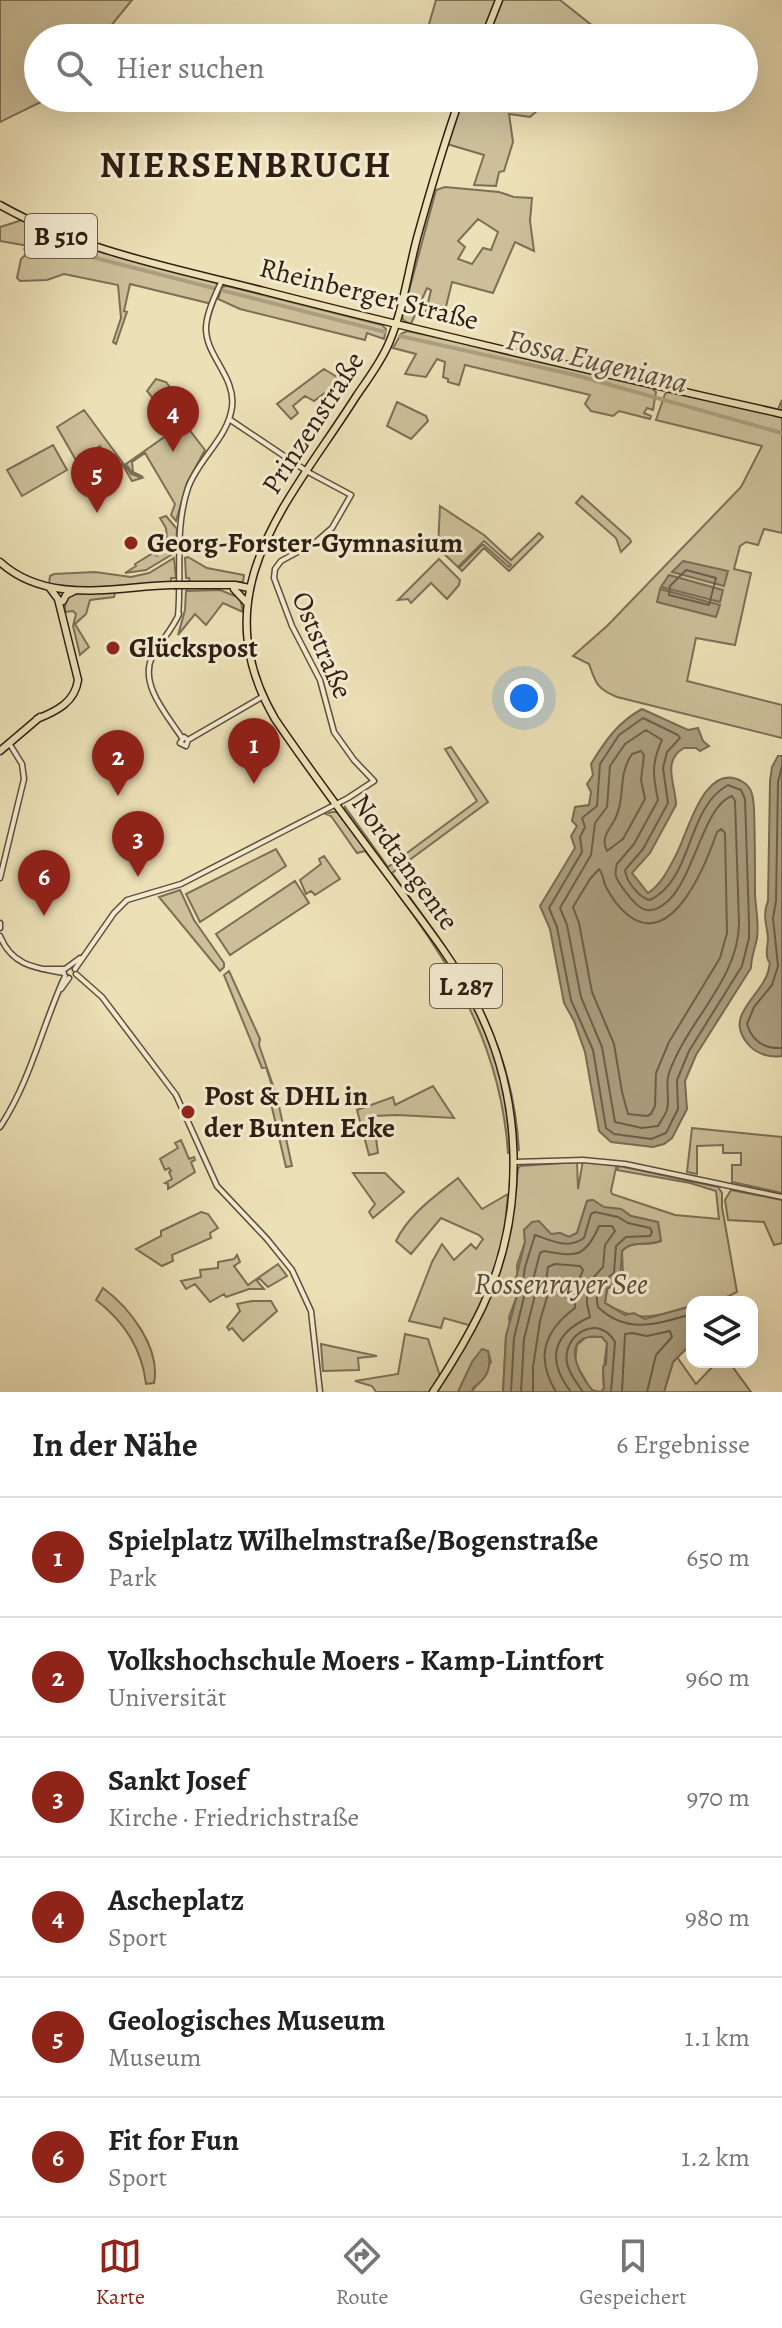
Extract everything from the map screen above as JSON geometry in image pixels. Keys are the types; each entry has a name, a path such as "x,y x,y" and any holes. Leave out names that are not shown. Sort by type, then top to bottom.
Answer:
{"main road":[{"path":"490,24 499,0"},
{"name":"Prinzenstraße","path":"249,590 265,541 386,350 455,112"},
{"name":"Rheinberger Straße","path":"0,205 41,228 80,242 220,283 782,414"},
{"path":"0,562 25,579 62,590 174,585 249,590"},
{"path":"234,587 252,575"},
{"path":"49,587 61,600"},
{"path":"234,587 247,603"},
{"path":"0,751 37,719 72,696 78,680 62,616 62,590"},
{"name":"Nordtangente","path":"249,590 248,650 262,697 295,749 442,948 478,1008 499,1059 506,1087 514,1162 511,1212 499,1265 482,1309 433,1392"},
{"path":"61,600 74,591"}],"street":[{"path":"220,283 207,317 206,332 231,388 232,404 229,419 193,477 184,504 182,604 178,616 152,657 148,673 151,688 182,738 188,740 262,697"},
{"path":"229,419 308,472"},
{"name":"Oststraße","path":"308,472 351,495 332,528 316,542 281,561 275,569 274,578 288,619 320,680 334,732 354,760 373,779 373,783 336,805"},
{"path":"0,875 24,779 22,764 9,742"},
{"path":"0,1127 21,1091 56,994 127,900 175,887 336,805"},
{"path":"0,936 17,960 37,969 70,973 94,990 177,1096 217,1186 292,1270 311,1311 320,1392"},
{"path":"514,1162 583,1160 617,1163 782,1197"}],"shaded area":[{"path":"0,0 132,0 112,24 24,24 24,110 0,122"},
{"path":"436,0 560,0 590,24 429,24"},
{"path":"459,112 536,112 530,117 509,114 513,142 496,186 474,185 484,155 447,144"},
{"path":"445,187 532,198 530,221 534,251 515,242 493,293 452,282 444,315 426,311 431,290 427,288 411,324 402,317 436,190","holes":["478,219 498,232 491,250 483,248 472,264 458,259 465,247 458,241"]},
{"path":"18,216 80,242 221,280 212,304 130,284 124,311 127,312 116,344 113,342 121,318 118,285 64,274 47,280 20,281 17,278 21,259 34,247 0,241 0,227 19,221"},
{"path":"222,287 382,325 386,329 384,339 367,333 365,340 240,309 218,299"},
{"path":"407,331 650,386 656,392 653,410 647,408 644,413 651,416 650,419 619,411 613,416 591,411 585,404 590,395 465,365 459,385 448,382 443,377 445,362 437,359 426,377 405,374 416,354 393,348 401,334"},
{"path":"324,369 342,380 314,401 305,396 293,406 298,413 291,419 277,404"},
{"path":"156,379 166,382 181,401 188,428 205,450 187,483 176,521 171,515 175,504 145,453 132,462 133,472 143,477 133,474 126,464 177,428 147,391"},
{"path":"668,392 776,414 782,400 782,533 764,529 758,545 746,542 740,546 734,569 751,573 735,645 696,638 687,681 782,705 782,738 617,697 598,684 589,664 573,656 608,625 741,487 762,446 656,420"},
{"path":"397,402 426,416 428,421 411,439 387,426"},
{"path":"84,410 131,474 142,478 132,481 122,464 114,469 100,446 77,462 57,427"},
{"path":"53,445 67,470 22,496 7,470"},
{"path":"582,496 630,539 631,542 621,552 616,538 576,503"},
{"path":"440,506 484,535 511,560 539,533 543,537 509,571 484,548 462,571 459,568 483,544 509,567 511,565 484,541 458,567 438,548"},
{"path":"166,516 177,529 176,552 146,570 125,573 153,553 156,555 153,546 157,539 167,539 166,528 160,518"},
{"path":"174,558 176,578 171,578 171,582 88,588 49,584 50,576 54,574 95,572 131,577 149,573"},
{"path":"185,558 207,568 244,575 243,582 190,582 186,578"},
{"path":"439,559 460,580 447,599 431,583 411,603 408,599 398,600"},
{"path":"220,590 240,598 243,612 223,603 206,625 195,614 178,635 185,610 186,591"},
{"path":"115,592 114,597 90,600 86,614 75,624 89,647 80,655 73,626 76,614 73,611 65,612 65,599 71,594"},
{"path":"451,747 488,802 392,873 467,983 344,810 345,807 388,867 477,801 445,749"},
{"path":"337,812 406,900 469,996 485,1029 500,1073 511,1153 508,1153 503,1109 493,1067 461,991 392,886 365,851 357,853 331,816 326,814"},
{"path":"276,849 286,866 200,922 186,894"},
{"path":"324,856 340,879 315,895 311,891 306,894 300,880 321,864 319,859"},
{"path":"295,881 309,903 230,955 216,934"},
{"path":"180,890 194,920 224,963 220,971 159,897"},
{"path":"229,971 260,1039 259,1045 277,1097 292,1166 286,1167 269,1095 274,1092 266,1067 262,1068 224,975"},
{"path":"479,1004 506,1071 515,1109 519,1151 502,1062"},
{"path":"433,1086 454,1118 373,1116 378,1153 369,1155 357,1110 393,1097 395,1105"},
{"path":"692,1128 782,1137 782,1193 732,1182 732,1165 741,1165 741,1153 723,1153 723,1145 697,1146 697,1174 687,1172"},
{"path":"181,1140 189,1159 194,1157 195,1160 191,1162 195,1172 168,1189 165,1183 172,1179 171,1171 169,1168 165,1170 160,1159 178,1148 175,1143"},
{"path":"583,1160 617,1163 612,1194 675,1215 719,1219 716,1191 690,1183 617,1170 619,1166 718,1187 722,1193 737,1292 729,1296 686,1296 686,1308 648,1316 629,1314 605,1303 607,1289 623,1275 622,1251 631,1245 661,1241 658,1222 631,1216 621,1209 604,1208 593,1200 587,1201 577,1233 569,1237 560,1233 551,1235 545,1230 524,1230 525,1242 517,1265 518,1293 506,1336 503,1392 472,1392 491,1362 488,1351 473,1362 458,1392 376,1392 372,1386 355,1381 398,1374 405,1334 428,1339 441,1379 472,1326 444,1318 441,1328 409,1321 442,1244 454,1260 471,1244 476,1249 483,1239 441,1218 411,1254 396,1241 423,1206 458,1178 482,1209 508,1194 501,1266 520,1166 577,1162 578,1189"},
{"path":"353,1173 385,1173 404,1192 373,1218 369,1212 375,1204"},
{"path":"731,1190 782,1200 782,1243 774,1245 764,1222 728,1220 725,1200"},
{"path":"201,1212 208,1214 218,1228 210,1233 211,1238 172,1255 173,1261 162,1266 136,1249 161,1236 161,1231"},
{"path":"237,1255 240,1262 234,1266 248,1285 278,1264 287,1276 268,1287 259,1278 257,1281 264,1289 249,1289 226,1297 224,1294 210,1302 195,1284 186,1289 181,1281 201,1277 200,1270 218,1268 218,1262 234,1259"},
{"path":"103,1288 133,1318 148,1343 153,1356 154,1383 146,1384 141,1359 124,1327 96,1300"},
{"path":"271,1301 277,1311 243,1341 232,1328 229,1330 227,1327 240,1311 237,1304"},
{"path":"586,1337 602,1337 607,1343 604,1388 601,1392 591,1390 575,1362 577,1345"},
{"path":"321,1344 377,1356 358,1358 359,1370 323,1371"},
{"path":"677,1357 696,1384 711,1368 733,1368 751,1392 664,1392"}],"water":[{"path":"683,561 728,571 724,586 672,572"},
{"path":"669,575 723,590 720,602 661,587"},
{"path":"660,589 720,605 716,617 657,602"},
{"path":"642,709 688,730 698,728 703,741 709,746 700,751 684,748 677,753 671,766 676,805 650,853 632,873 648,893 653,889 668,870 708,789 718,780 730,778 743,782 751,790 754,804 758,928 751,968 696,1055 685,1081 687,1109 672,1138 653,1147 611,1142 599,1131 585,1052 564,1003 550,929 540,906 575,848 571,836 577,826 572,821 575,807 589,805 591,792 587,784 593,775 591,764 613,733"},
{"path":"778,756 782,756 782,1056 764,1054 751,1047 741,1033 740,1023 747,1005 766,978 770,965 765,915 768,901 770,781"},
{"name":"Rossenrayer See","path":"593,1200 604,1207 621,1209 631,1216 658,1222 661,1241 631,1245 622,1251 620,1280 607,1289 605,1303 625,1315 634,1313 645,1319 686,1308 686,1349 673,1362 664,1392 601,1392 604,1388 607,1343 602,1337 588,1337 580,1341 575,1356 582,1375 594,1392 503,1392 506,1336 518,1292 515,1282 525,1242 524,1230 532,1222 539,1221 551,1234 560,1233 569,1237 577,1233 587,1201"},
{"path":"482,1349 488,1351 489,1357 485,1377 472,1392 458,1392 472,1362"}],"waterway":[{"name":"Fossa Eugeniana","path":"25,249 68,251 385,332"},
{"name":"Fossa Eugeniana","path":"400,336 575,375 782,433"}],"place":[{"name":"Ascheplatz","path":"173,452"},
{"name":"Geologisches Museum","path":"97,513"},
{"name":"Georg-Forster-Gymnasium","path":"131,543"},
{"name":"Glückspost","path":"113,648"},
{"name":"Spielplatz Wilhelmstraße/Bogenstraße","path":"254,784"},
{"name":"Volkshochschule Moers - Kamp-Lintfort","path":"118,796"},
{"name":"Sankt Josef","path":"138,877"},
{"name":"Fit for Fun","path":"44,916"},
{"name":"Post & DHL in der Bunten Ecke","path":"188,1112"}],"district":[{"name":"NIERSENBRUCH","path":"246,164"}]}
